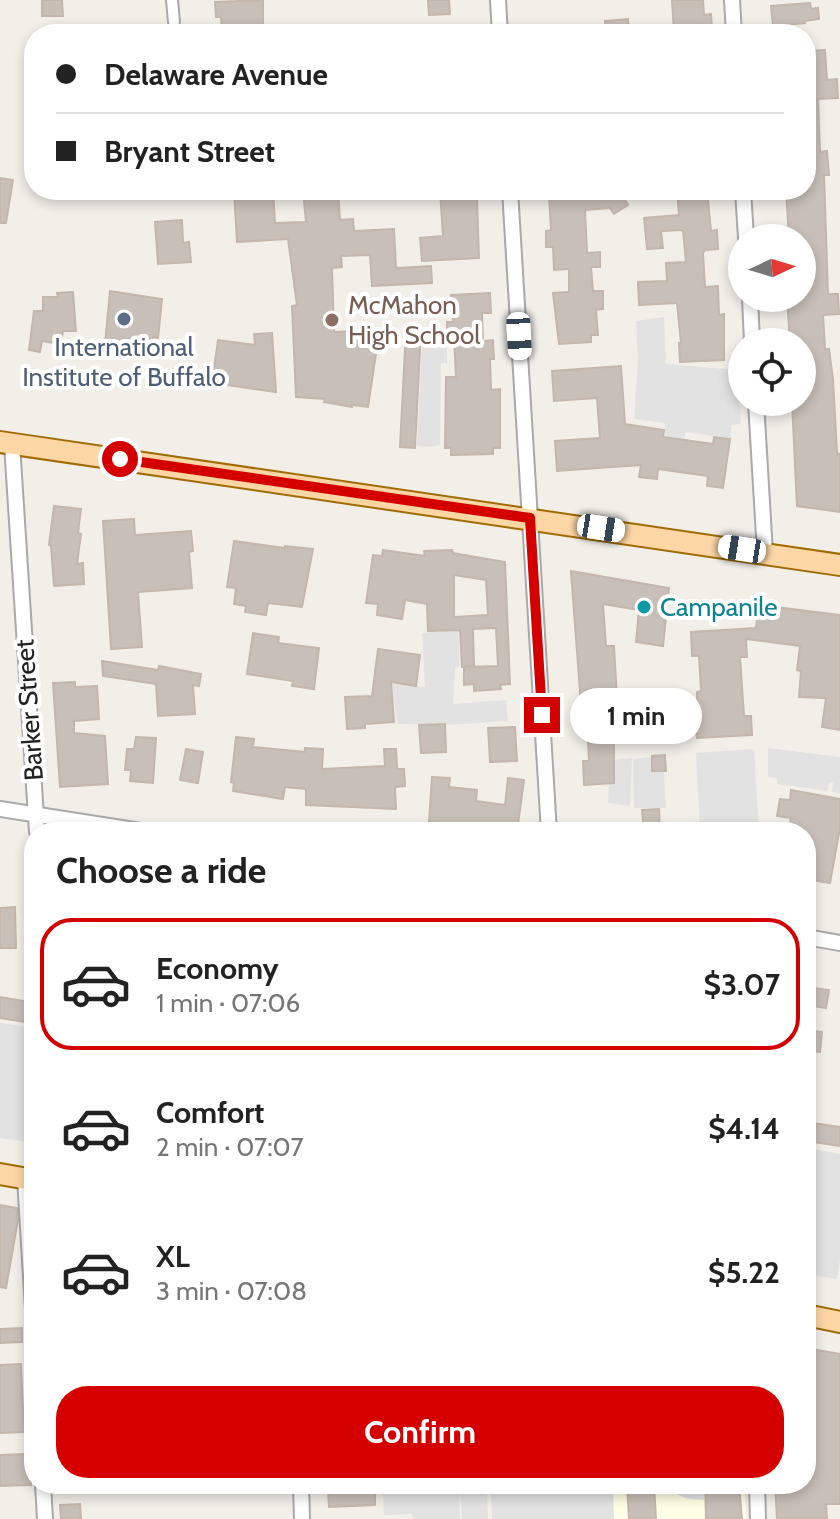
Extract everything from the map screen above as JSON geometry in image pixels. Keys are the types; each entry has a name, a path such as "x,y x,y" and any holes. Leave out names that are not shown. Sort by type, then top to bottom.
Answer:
{"main road":[{"path":"6,443 840,565"},
{"path":"0,1174 24,1178"},
{"path":"816,1317 840,1322"}],"street":[{"path":"172,0 174,22"},
{"path":"498,0 499,24"},
{"path":"732,0 733,24"},
{"path":"511,200 548,822"},
{"path":"744,200 745,224"},
{"path":"757,416 765,553"},
{"name":"Barker Street","path":"6,443 36,822"},
{"path":"0,809 82,822"},
{"path":"816,939 840,943"},
{"path":"44,1494 45,1519"},
{"path":"301,1494 302,1519"},
{"path":"757,1494 758,1519"}],"shaded area":[{"path":"664,317 666,364 728,369 728,416 741,416 741,424 731,425 731,438 686,432 684,439 664,436 665,423 634,419 638,360 636,321"},
{"path":"422,344 447,344 447,363 441,363 440,445 429,447 417,446"},
{"path":"458,630 460,667 455,668 453,704 506,700 508,721 397,724 392,684 425,687 422,633"},
{"path":"768,748 840,757 840,793 832,792 833,782 829,782 827,791 777,784 777,778 768,777"},
{"path":"754,749 758,822 699,822 696,753"},
{"path":"651,757 652,772 664,772 666,808 634,808 633,759"},
{"path":"632,758 630,806 608,803 609,784 615,783 613,760"},
{"path":"0,1023 24,1026 24,1142 0,1138"},
{"path":"816,1149 840,1154 840,1260 837,1279 816,1276"},
{"path":"383,1494 459,1494 460,1519 413,1519 412,1514 384,1515"},
{"path":"460,1494 487,1494 488,1519 462,1519"},
{"path":"491,1494 745,1494 746,1519 492,1519"},
{"path":"491,1494 613,1494 614,1519 492,1519"},
{"path":"704,1494 704,1500 689,1499 678,1495"}],"building":[{"path":"42,0 62,0 63,16 42,16"},
{"path":"263,0 263,24 221,24 221,17 216,17 215,2"},
{"path":"428,0 449,0 450,14 429,15"},
{"path":"672,0 703,0 704,15 711,14 712,24 673,24"},
{"path":"810,3 811,9 818,8 819,19 805,23 773,24 771,6"},
{"path":"628,19 628,24 605,24 605,21"},
{"path":"816,50 825,50 827,80 837,79 838,98 818,99 820,152 827,151 829,175 824,175 828,294 838,294 839,314 823,315 825,349 829,349 833,379 837,453 840,454 840,512 797,506 793,416 816,416 816,328 789,328 788,312 816,312 816,224 788,224 787,200 816,200"},
{"path":"0,178 13,180 6,223 0,223"},
{"path":"235,200 274,200 275,223 306,222 304,200 339,200 340,220 353,219 354,231 394,229 396,268 431,266 432,283 372,286 370,255 341,256 342,267 332,268 334,332 375,330 376,354 368,407 296,397 292,306 297,305 288,239 237,242"},
{"path":"441,200 477,200 479,258 422,261 420,238 443,236"},
{"path":"549,200 625,200 628,205 614,214 610,208 585,210 587,253 600,252 600,267 591,267 593,291 603,291 603,309 596,310 598,335 591,335 591,342 559,344 553,293 569,292 569,269 554,270 553,247 546,247 546,231 551,230"},
{"path":"678,200 708,200 711,231 717,230 718,249 703,253 705,287 718,286 719,315 724,314 724,360 680,362 677,303 639,305 638,282 667,281 666,263 686,262 683,230 661,231 663,248 647,249 644,218 679,215"},
{"path":"182,220 183,243 189,242 191,262 158,264 155,222"},
{"path":"110,291 162,299 158,338 153,337 150,351 105,344"},
{"path":"73,292 76,331 63,331 61,344 42,341 40,352 29,350 34,311 43,311 43,297 58,297 57,293"},
{"path":"490,293 491,313 482,313 483,341 493,340 491,390 500,389 500,448 493,448 493,454 451,455 451,448 445,448 446,377 456,377 454,338 447,338 447,322 453,322 451,295"},
{"path":"406,329 421,330 415,448 400,447"},
{"path":"272,333 276,392 212,383 218,340 255,345 254,334"},
{"path":"621,366 625,424 664,430 663,437 713,444 714,437 730,439 723,488 707,486 708,476 658,469 657,479 639,477 641,465 557,471 555,441 600,438 597,398 554,401 552,371"},
{"path":"54,506 81,509 77,564 83,563 84,584 54,586 49,545"},
{"path":"134,519 135,535 191,531 192,588 138,592 142,647 111,649 103,521"},
{"path":"234,541 313,549 302,607 268,603 266,615 245,612 246,606 234,604 236,588 227,587"},
{"path":"383,550 425,556 424,551 452,550 453,553 505,562 510,684 500,685 501,689 474,691 474,684 464,685 464,667 498,666 496,628 473,629 474,666 462,667 460,630 428,631 427,604 405,600 402,619 377,615 378,604 366,603 373,555 382,556","holes":["454,575 486,580 488,615 454,617"]},
{"name":"Campanile","path":"571,571 669,588 663,646 636,642 639,610 603,604 606,646 614,646 617,698 595,700 595,704 581,705"},
{"path":"759,605 840,615 840,730 822,727 826,698 799,697 801,671 797,670 800,646 746,639 747,657 740,657 744,716 751,716 752,735 697,738 696,730 674,732 672,712 697,710 697,692 701,691 699,656 692,656 691,632 756,628"},
{"path":"253,633 279,637 278,643 319,648 314,689 292,686 293,681 247,674"},
{"path":"378,649 420,655 416,686 391,682 394,722 347,729 345,697 372,696"},
{"path":"102,661 158,670 159,666 201,674 199,686 193,685 195,714 158,716 156,684 103,676"},
{"path":"75,682 75,687 97,686 99,719 74,721 74,733 105,736 108,784 60,787 53,683"},
{"path":"619,721 619,725 635,725 635,739 614,740 614,783 584,785 583,761 589,761 587,722"},
{"path":"445,724 446,752 421,753 419,725"},
{"path":"515,727 517,761 490,762 488,728"},
{"path":"136,737 156,738 153,783 130,781 131,770 125,770 127,749 134,749"},
{"path":"236,737 254,739 253,747 305,752 305,748 323,749 322,769 385,766 384,749 396,749 397,769 404,769 405,786 395,787 396,809 306,805 306,789 285,787 283,799 233,791 234,783 231,782"},
{"path":"186,749 203,752 198,783 180,780"},
{"path":"665,755 666,771 652,771 652,756"},
{"path":"432,777 450,778 449,787 477,790 476,801 505,805 508,778 524,780 518,822 429,822"},
{"path":"791,790 840,799 840,828 830,883 816,881 816,822 790,822 791,818 777,816 780,799 790,800"},
{"path":"659,809 660,822 643,822 642,810"},
{"path":"15,907 16,948 0,948 0,908"},
{"path":"816,988 829,990 826,1008 816,1006"},
{"path":"0,997 24,1001 24,1022 0,1018"},
{"path":"816,1031 822,1032 820,1052 816,1051"},
{"path":"816,1123 840,1127 840,1146 816,1142"},
{"path":"0,1205 17,1208 18,1220 6,1288 0,1287"},
{"path":"22,1328 22,1342 0,1343 0,1329"},
{"path":"816,1350 840,1354 840,1504 826,1504 827,1519 777,1519 776,1494 816,1494"},
{"path":"21,1364 24,1432 0,1433 0,1365"},
{"path":"24,1454 24,1485 0,1486 0,1455"},
{"path":"328,1494 375,1494 375,1505 329,1507"},
{"path":"628,1494 655,1494 656,1519 629,1519"},
{"path":"705,1494 740,1494 742,1519 706,1519"},
{"path":"80,1504 81,1519 61,1519 60,1505"}],"place":[{"name":"International Institute of Buffalo","path":"124,319"},
{"name":"McMahon High School","path":"332,320"},
{"name":"Campanile","path":"644,607"}],"route":[{"path":"120,459 530,518 542,715"}]}
